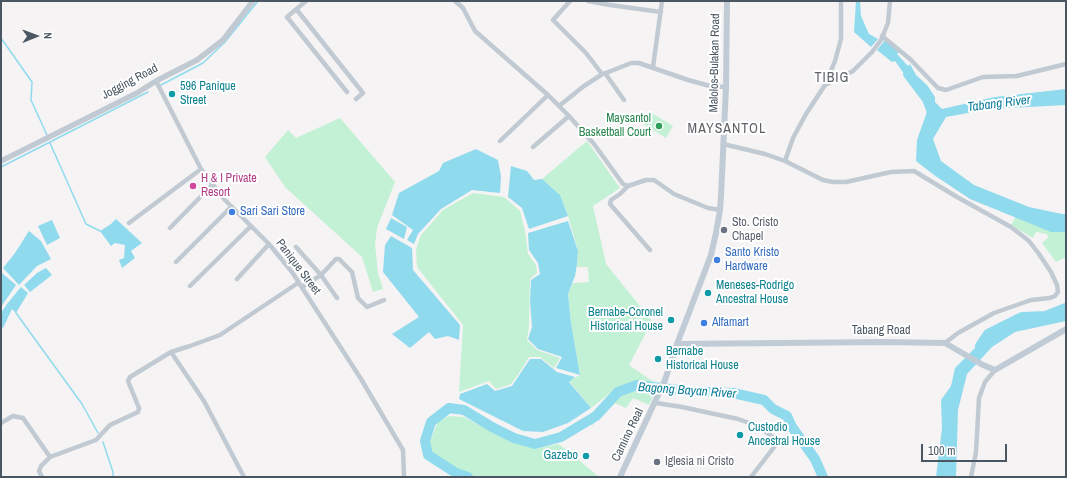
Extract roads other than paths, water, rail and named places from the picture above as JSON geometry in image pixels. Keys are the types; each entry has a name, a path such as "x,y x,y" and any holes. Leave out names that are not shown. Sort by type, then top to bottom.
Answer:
{"main road":[{"name":"Malolos-Bulakan Road","path":"665,380 711,255 720,210 726,87 727,1"},
{"path":"995,370 1066,329"},
{"name":"Tabang Road","path":"677,344 884,342 945,343 983,366 995,370"},
{"name":"Camino Real","path":"620,477 660,395 665,380"}],"street":[{"name":"Jogging Road","path":"1,161 198,60 223,40 253,1"},
{"path":"306,1 287,17 347,92"},
{"path":"455,1 463,8 475,31 548,95 569,116 594,144 623,184 628,186"},
{"path":"570,1 553,20 604,73 624,100"},
{"path":"588,1 661,12"},
{"path":"653,67 662,1"},
{"path":"785,161 796,132 825,85 835,61 841,39 842,1"},
{"path":"825,85 853,70 872,52 882,38 888,23 890,1"},
{"path":"297,10 363,93 356,100"},
{"path":"882,38 910,59 938,88 946,90 983,77 1017,76 1066,64"},
{"path":"559,106 584,86 604,73 631,63 639,62 688,80 710,86 726,87"},
{"name":"Panique Street","path":"156,81 201,169 212,185 231,207 269,244 292,272 361,379 403,450 404,477"},
{"path":"500,141 548,95"},
{"path":"534,147 569,116"},
{"path":"723,144 765,154 785,161 823,180 833,182 846,182 891,172 914,171 1011,227 1029,241 1051,272 1057,285 1058,292 1055,296 1031,300 994,313 958,333 945,343"},
{"path":"129,223 201,169"},
{"path":"650,250 610,204 611,200 628,186 646,180 654,180 674,194 708,208 720,210"},
{"path":"170,228 212,185"},
{"path":"176,262 231,207"},
{"path":"190,286 251,226"},
{"path":"237,278 269,244"},
{"path":"296,247 321,275 336,298"},
{"path":"42,477 40,471 41,466 50,457 96,440 110,425 138,412 139,408 128,381 129,378 146,366 171,352 220,335 300,285 321,275 336,259 339,259 352,272 358,298 367,307 384,300"},
{"path":"171,352 204,401 244,477"},
{"path":"971,477 976,452 980,398 985,382 995,370"},
{"path":"656,403 738,419 755,424 769,434 778,442 751,477"},
{"path":"1,423 13,416 23,418 50,457"}],"water":[{"path":"856,1 860,1 861,16 869,34 878,39 871,47 854,32"},
{"name":"Tabang River","path":"885,40 899,52 897,54 908,66 910,64 916,75 927,85 935,97 935,102 942,109 995,97 1066,89 1066,105 990,109 946,117 933,139 941,161 974,185 1029,207 1066,214 1066,232 1051,232 970,199 916,161 917,140 928,109 928,98 921,88 902,71 895,61 892,62 877,50"},
{"path":"476,149 498,160 501,176 500,193 472,190 441,209 418,234 414,244 407,240 413,230 392,215 399,193 439,171 443,163"},
{"path":"511,166 527,171 534,180 542,179 560,195 568,216 529,229 522,208 508,197"},
{"path":"391,218 407,227 404,239 386,229"},
{"path":"116,219 142,243 131,251 135,258 122,268 119,260 124,258 125,245 115,243 111,246 100,231"},
{"path":"52,220 60,238 47,245 38,226"},
{"path":"568,221 578,251 575,276 568,294 571,323 580,375 556,368 562,357 538,349 528,339 532,327 530,301 531,280 540,274 538,263 529,250 528,233"},
{"path":"29,231 41,241 51,259 37,266 19,285 3,268"},
{"path":"391,236 412,248 413,270 460,325 459,340 448,336 435,339 429,332 410,348 392,334 419,317 383,272 385,245"},
{"path":"46,268 52,275 30,292 24,285 37,273"},
{"path":"2,273 16,285 1,307 1,274"},
{"path":"21,287 28,293 16,313 12,309 3,328 1,326 1,313"},
{"path":"1066,310 1066,321 1015,332 992,347 967,374 958,410 956,477 936,477 942,428 941,400 951,386 955,368 997,326 1035,313"},
{"path":"530,359 541,359 557,372 575,377 569,382 591,408 568,423 543,432 523,431 459,399 460,394 487,384 495,391 512,386"}],"waterway":[{"path":"161,85 203,63 225,42 258,1"},
{"path":"1,38 32,82 31,100 47,135"},
{"path":"908,74 927,99 933,115"},
{"path":"1,167 148,92"},
{"path":"50,143 86,224 100,231"},
{"path":"980,346 988,334 1022,317 1046,316 1066,308"},
{"path":"16,313 82,404 98,433"},
{"name":"Bagong Bayan River","path":"468,477 456,473 428,455 425,441 431,422 449,408 464,410 514,438 535,444 561,437 596,416 618,392 637,385 687,391 733,393 764,400 773,409 787,416 792,427 815,459 823,477"},
{"path":"103,442 113,472 113,477"}],"place":[{"name":"596 Panique Street","path":"172,94"},
{"name":"Maysantol Basketball Court","path":"659,126"},
{"name":"H & I Private Resort","path":"193,186"},
{"name":"Sari Sari Store","path":"232,212"},
{"name":"Sto. Cristo Chapel","path":"724,230"},
{"name":"Santo Kristo Hardware","path":"717,260"},
{"name":"Meneses-Rodrigo Ancestral House","path":"708,293"},
{"name":"Bernabe-Coronel Historical House","path":"671,320"},
{"name":"Alfamart","path":"704,323"},
{"name":"Bernabe Historical House","path":"658,359"},
{"name":"Custodio Ancestral House","path":"740,435"},
{"name":"Gazebo","path":"586,456"},
{"name":"Iglesia ni Cristo","path":"657,462"}],"district":[{"name":"TIBIG","path":"832,78"},
{"name":"MAYSANTOL","path":"727,129"}]}
